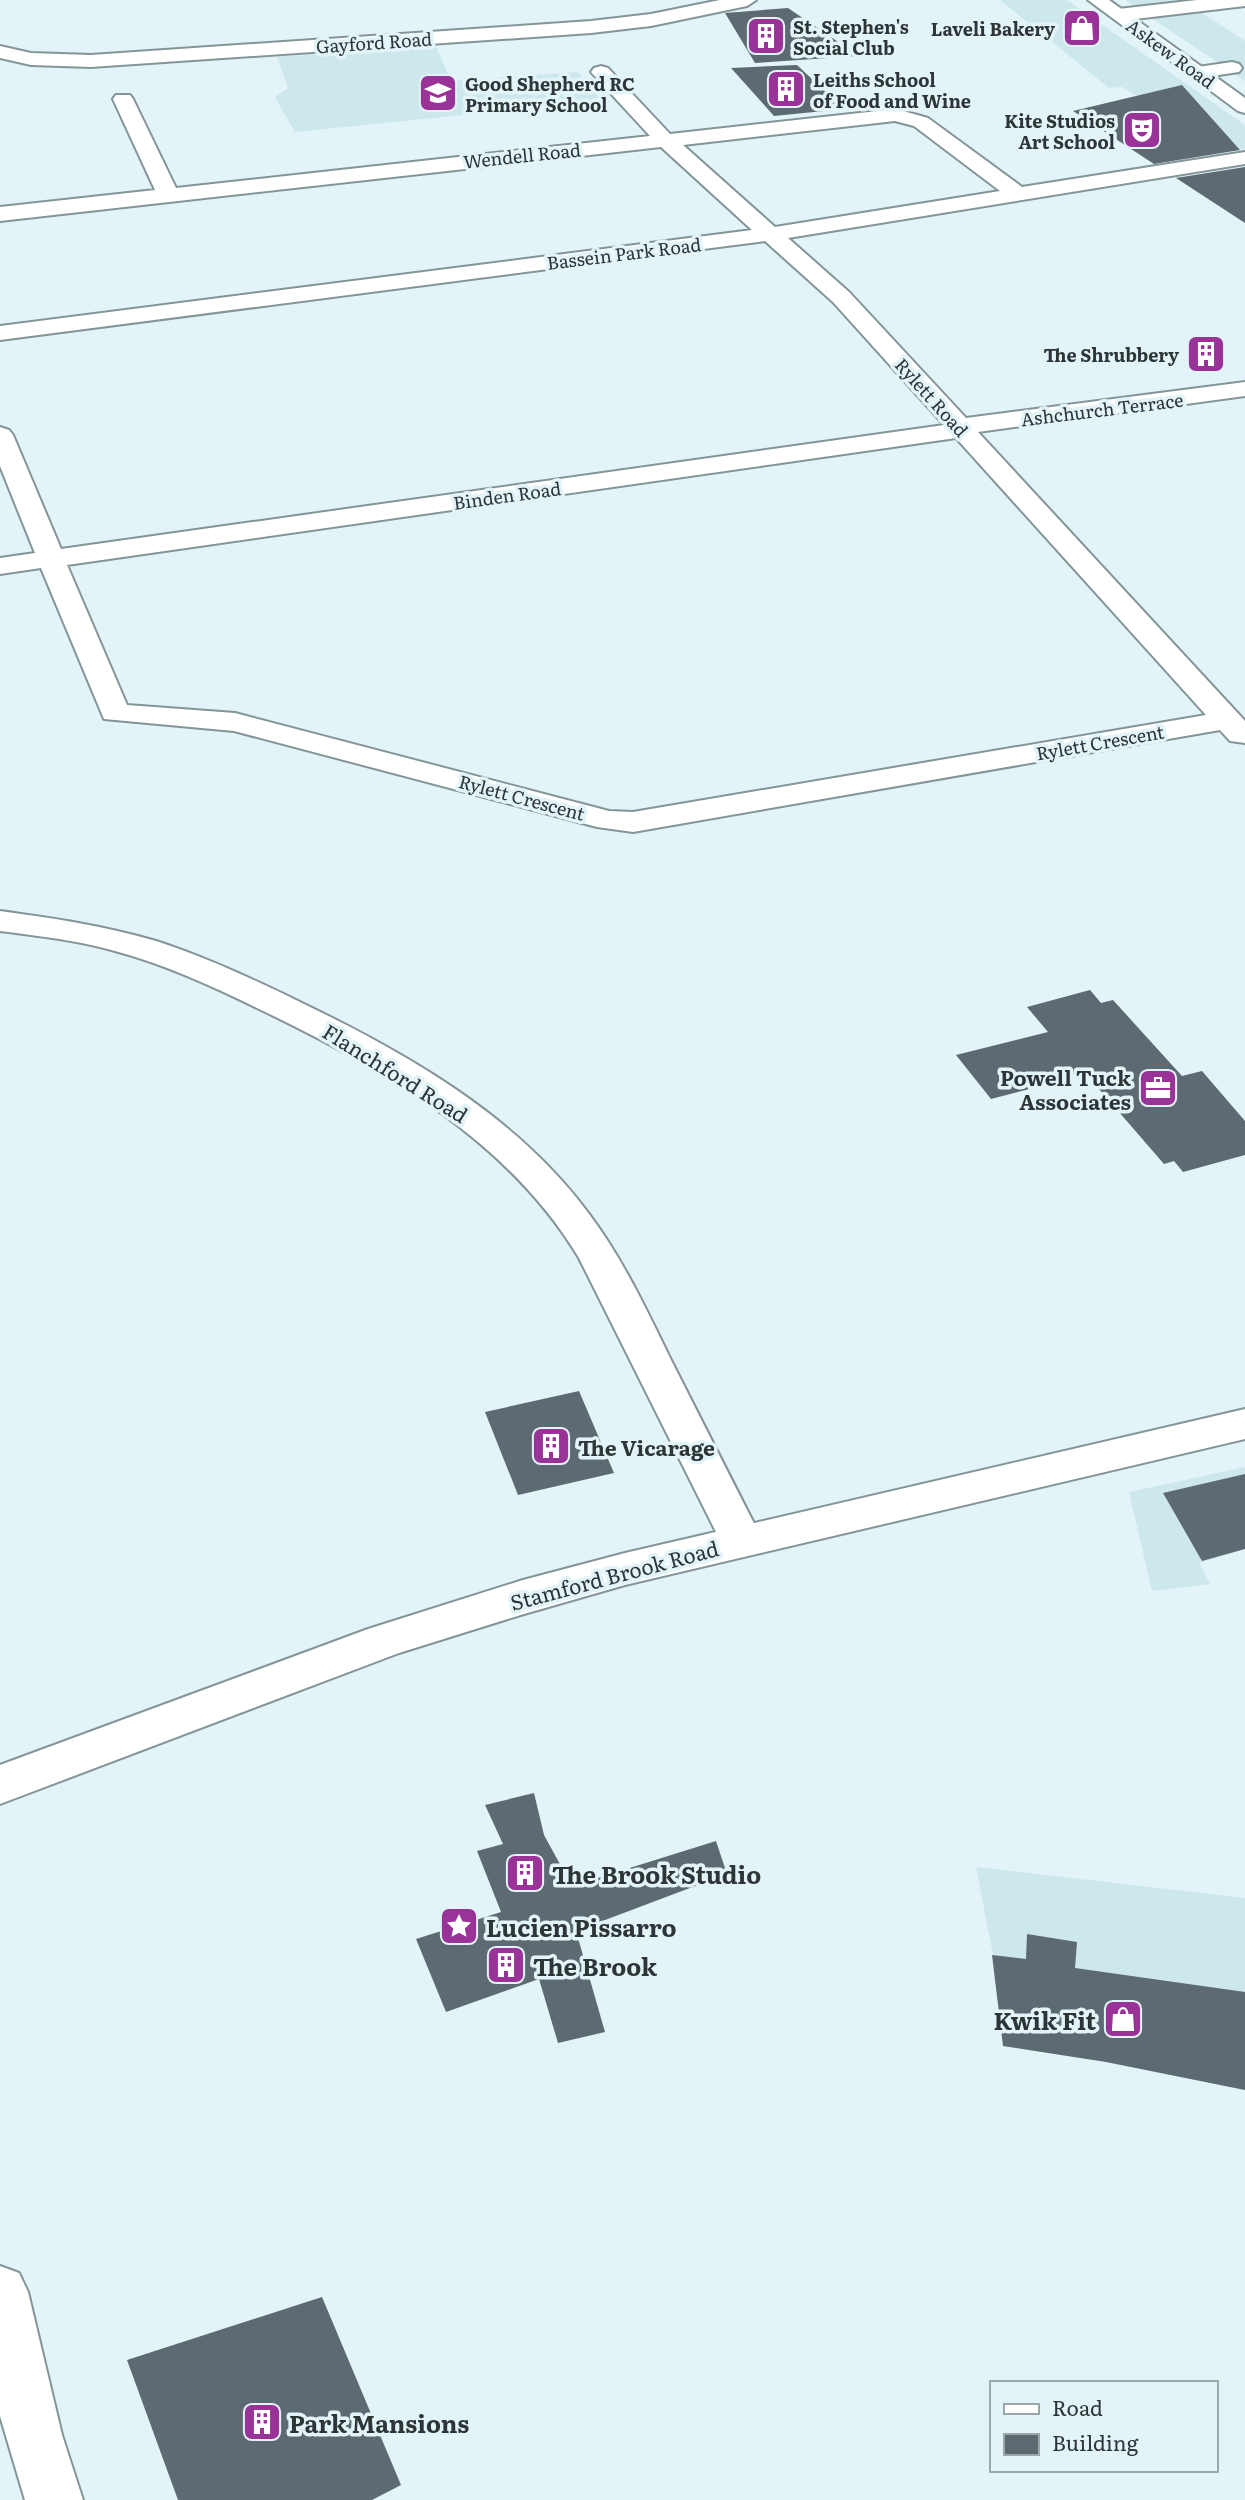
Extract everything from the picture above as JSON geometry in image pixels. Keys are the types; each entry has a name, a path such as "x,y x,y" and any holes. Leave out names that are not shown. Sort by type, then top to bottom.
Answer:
{"street":[{"name":"Gayford Road","path":"0,52 40,60 91,61 556,30 632,23 747,0"},
{"name":"Askew Road","path":"1097,0 1245,107"},
{"path":"1118,15 1245,0"},
{"path":"1198,72 1232,68"},
{"name":"Rylett Road","path":"601,72 664,139 841,297 1236,729"},
{"path":"123,99 168,195"},
{"name":"Wendell Road","path":"0,214 885,116 909,116 922,121 1019,195"},
{"name":"Bassein Park Road","path":"0,333 771,234 1245,158"},
{"name":"Ashchurch Terrace","path":"960,429 1245,389"},
{"name":"Binden Road","path":"0,566 960,429"},
{"name":"Rylett Crescent","path":"0,435 114,713 235,722 608,820 633,822 1236,729"},
{"name":"Flanchford Road","path":"0,921 89,935 143,948 231,982 365,1048 412,1076 475,1120 535,1176 588,1240 624,1305 741,1541"},
{"name":"Stamford Brook Road","path":"0,1785 384,1641 523,1597 741,1541 1245,1424"},
{"path":"0,2292 33,2435 54,2500"}],"shaded area":[{"path":"1000,0 1067,0 1245,125 1245,148 1232,151 1122,87 1109,88"},
{"path":"1125,0 1182,0 1245,41 1245,81"},
{"name":"Good Shepherd RC Primary School","path":"436,46 451,81 578,72 602,101 295,132 275,97 288,88 277,57"},
{"path":"1245,1467 1245,1549 1199,1563 1210,1584 1152,1591 1129,1492"},
{"path":"976,1867 1245,1898 1245,2090 1106,2062 1003,2046 993,1955"}],"building":[{"path":"788,8 859,56 755,63 725,13"},
{"name":"Leiths School of Food and Wine","path":"797,65 844,109 774,116 731,68"},
{"path":"1182,85 1240,150 1154,164 1073,111"},
{"path":"1245,167 1245,223 1176,178"},
{"name":"Powell Tuck Associates","path":"1090,990 1101,1003 1113,1000 1182,1076 1202,1071 1245,1121 1245,1155 1183,1172 1174,1161 1164,1164 1086,1074 991,1099 956,1055 1048,1032 1027,1007"},
{"name":"The Vicarage","path":"579,1391 614,1473 518,1495 485,1412"},
{"path":"1245,1474 1245,1549 1202,1561 1163,1493"},
{"path":"534,1793 544,1835 572,1886 716,1841 727,1874 576,1931 605,2032 558,2043 539,1979 446,2012 416,1939 501,1912 477,1851 503,1844 485,1805"},
{"name":"Kwik Fit","path":"1027,1934 1077,1942 1075,1968 1245,1992 1245,2090 1106,2062 1003,2046 992,1955 1026,1959"},
{"name":"Park Mansions","path":"322,2297 401,2485 372,2500 178,2500 127,2360"}],"place":[{"name":"Laveli Bakery","path":"1082,28"},
{"name":"St. Stephen's Social Club","path":"766,36"},
{"name":"Leiths School of Food and Wine","path":"786,89"},
{"name":"Good Shepherd RC Primary School","path":"438,93"},
{"name":"Kite Studios Art School","path":"1142,130"},
{"name":"The Shrubbery","path":"1206,354"},
{"name":"Powell Tuck Associates","path":"1158,1088"},
{"name":"The Vicarage","path":"551,1446"},
{"name":"The Brook Studio","path":"525,1873"},
{"name":"Lucien Pissarro","path":"459,1926"},
{"name":"The Brook","path":"506,1965"},
{"name":"Kwik Fit","path":"1123,2019"},
{"name":"Park Mansions","path":"262,2422"}]}
